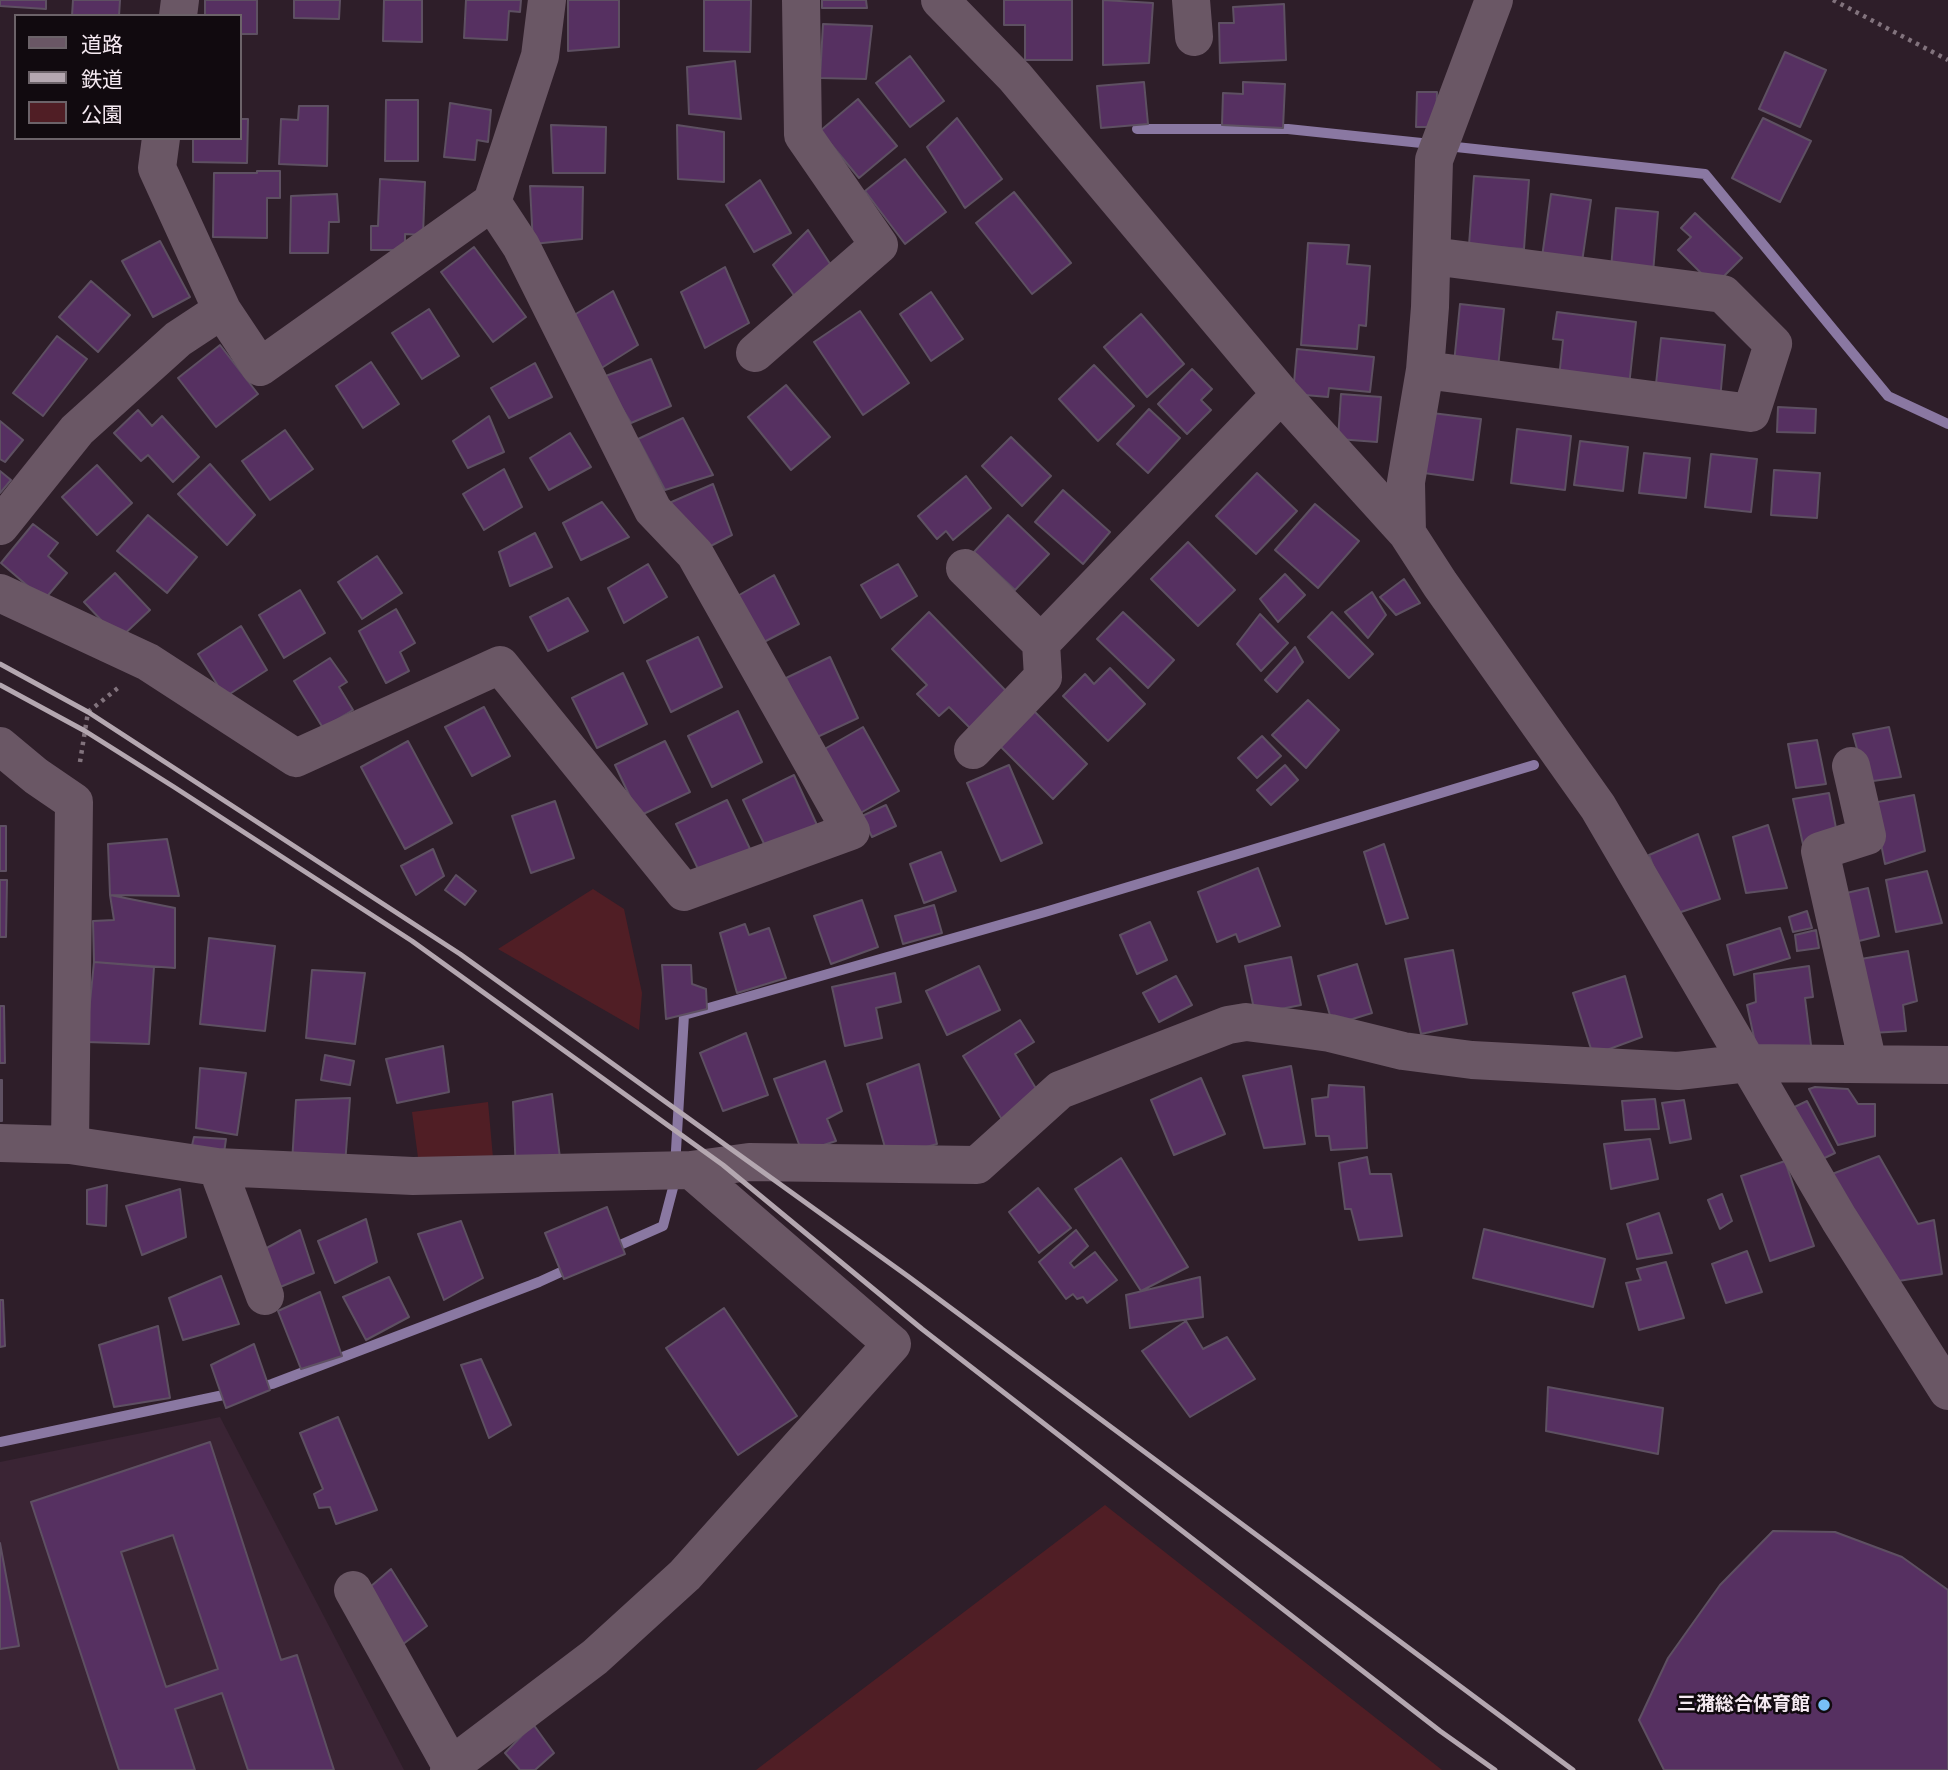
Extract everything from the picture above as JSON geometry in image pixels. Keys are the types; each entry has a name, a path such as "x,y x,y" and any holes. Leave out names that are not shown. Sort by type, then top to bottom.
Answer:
{"street":[{"path":"161,140 157,168 222,310 260,367 492,202 540,56 547,0"},
{"path":"755,353 880,245 803,135 801,0"},
{"path":"940,0 1015,77 1281,394 1407,533 1598,807 1839,1219 1948,1391"},
{"path":"1191,0 1194,37"},
{"path":"1407,533 1406,482 1425,370 1432,256 1434,160 1494,0"},
{"path":"0,593 148,662 296,758 500,665 684,892 851,831 695,554 653,510 521,246 492,202"},
{"path":"1425,370 1751,413 1773,344 1723,294 1432,256"},
{"path":"0,526 77,430 178,339 222,310"},
{"path":"1041,643 1281,394"},
{"path":"965,568 1041,643 1043,677 973,750"},
{"path":"0,746 74,802 70,1145"},
{"path":"1851,766 1867,836 1820,851 1868,1065"},
{"path":"0,1143 70,1145 217,1167 413,1176 691,1170 748,1162 977,1165 1060,1090 1228,1025 1246,1022 1330,1033 1403,1051 1472,1060 1678,1071 1748,1063 1948,1065"},
{"path":"217,1167 265,1296"},
{"path":"353,1590 450,1768 595,1657 685,1575 892,1344 691,1170"}],"path":[{"path":"1832,0 1948,60"},
{"path":"74,802 88,712 148,662"}],"shaded area":[{"path":"220,1417 404,1770 0,1770 0,1462"}],"green space":[{"path":"593,889 624,909 642,993 639,1030 498,949"},
{"path":"488,1102 494,1169 419,1165 412,1112"},
{"path":"1105,1505 1442,1770 756,1770"}],"building":[{"path":"0,0 46,0 46,9 0,6"},
{"path":"73,0 120,0 119,14 72,14"},
{"path":"205,0 257,0 257,34 242,34 242,14 205,14"},
{"path":"294,0 340,0 339,19 294,18"},
{"path":"384,0 422,0 422,42 383,41"},
{"path":"466,0 521,0 520,12 509,11 507,40 464,38"},
{"path":"568,0 619,0 619,47 568,51"},
{"path":"704,0 751,0 750,52 704,51"},
{"path":"822,0 866,0 867,8 822,8"},
{"path":"1004,0 1072,0 1072,60 1025,60 1025,25 1004,25"},
{"path":"1103,0 1153,3 1149,63 1103,65"},
{"path":"1284,4 1286,60 1220,63 1219,23 1234,23 1233,7"},
{"path":"823,24 872,26 866,79 820,78"},
{"path":"1785,52 1826,70 1800,127 1759,109"},
{"path":"910,56 944,101 910,127 876,83"},
{"path":"735,61 741,119 689,114 687,67"},
{"path":"1144,82 1148,124 1101,128 1097,86"},
{"path":"1243,82 1285,84 1283,128 1222,125 1223,93 1243,94"},
{"path":"1417,92 1437,92 1436,127 1416,127"},
{"path":"858,99 897,146 859,178 820,131"},
{"path":"386,100 418,100 418,161 385,161"},
{"path":"450,103 491,110 488,142 477,140 475,160 444,157"},
{"path":"299,106 328,106 327,166 279,164 281,119 298,120"},
{"path":"957,118 1002,179 965,208 927,147"},
{"path":"1763,118 1811,141 1780,202 1732,178"},
{"path":"242,119 248,119 247,163 193,162 193,140 242,140"},
{"path":"551,125 606,127 605,173 553,173"},
{"path":"677,125 724,132 724,182 678,179"},
{"path":"905,159 946,212 905,244 865,191"},
{"path":"280,171 280,198 267,198 267,238 213,237 214,173"},
{"path":"1474,176 1529,180 1524,249 1469,245"},
{"path":"380,179 425,182 423,235 405,234 405,250 371,250 371,226 378,226"},
{"path":"760,180 791,233 754,252 726,205"},
{"path":"530,186 583,187 582,239 533,244"},
{"path":"1014,192 1071,263 1032,294 976,223"},
{"path":"337,194 339,222 329,222 328,253 290,253 291,196"},
{"path":"1551,194 1591,200 1582,262 1542,257"},
{"path":"1616,208 1658,212 1653,273 1611,269"},
{"path":"1695,213 1742,258 1714,286 1678,250 1691,237 1681,228"},
{"path":"808,230 840,279 806,313 773,265"},
{"path":"160,241 190,297 153,317 122,261"},
{"path":"1308,243 1349,245 1347,264 1370,266 1366,326 1359,325 1357,349 1301,345"},
{"path":"474,247 526,317 493,342 441,272"},
{"path":"725,267 749,323 705,348 681,292"},
{"path":"91,281 130,315 98,352 59,317"},
{"path":"613,291 638,345 600,369 571,317"},
{"path":"931,292 963,339 931,361 900,314"},
{"path":"1460,304 1504,309 1498,368 1454,363"},
{"path":"429,309 459,356 422,379 392,333"},
{"path":"860,311 909,383 863,415 814,342"},
{"path":"1557,312 1636,322 1629,386 1559,378 1563,340 1553,339"},
{"path":"1141,314 1184,364 1147,397 1104,347"},
{"path":"57,336 87,359 43,416 13,393"},
{"path":"1661,338 1725,345 1720,400 1655,393"},
{"path":"220,345 258,394 216,427 178,378"},
{"path":"1297,349 1374,357 1370,392 1329,388 1328,397 1293,394"},
{"path":"651,359 671,406 631,423 603,377"},
{"path":"371,362 399,404 363,428 336,386"},
{"path":"535,363 552,397 509,418 491,388"},
{"path":"1094,365 1134,406 1098,441 1059,399"},
{"path":"1192,369 1212,389 1201,400 1211,410 1187,434 1158,404"},
{"path":"786,385 830,437 791,470 748,417"},
{"path":"1341,394 1381,397 1377,442 1338,439"},
{"path":"1778,407 1816,409 1815,433 1777,432"},
{"path":"1149,409 1180,438 1148,473 1117,444"},
{"path":"138,410 152,426 162,416 199,457 173,482 148,455 141,461 114,433"},
{"path":"1432,413 1481,419 1473,480 1424,473"},
{"path":"489,416 504,452 468,468 453,441"},
{"path":"683,418 713,475 665,490 638,439"},
{"path":"0,421 23,440 5,462 0,459"},
{"path":"1517,429 1571,436 1565,490 1511,483"},
{"path":"285,430 313,469 270,500 242,461"},
{"path":"570,433 591,467 549,490 530,458"},
{"path":"1011,437 1051,476 1022,506 982,466"},
{"path":"1580,441 1628,447 1623,491 1574,485"},
{"path":"1644,453 1690,458 1686,498 1639,493"},
{"path":"1711,454 1757,459 1751,512 1705,507"},
{"path":"210,464 255,515 227,545 178,494"},
{"path":"97,465 132,503 97,535 62,497"},
{"path":"504,469 522,507 484,530 463,494"},
{"path":"1774,470 1820,473 1817,518 1771,515"},
{"path":"0,471 11,480 0,493"},
{"path":"1257,473 1297,511 1256,554 1216,516"},
{"path":"966,476 991,508 953,540 946,531 937,539 918,516"},
{"path":"713,484 732,535 695,554 653,510"},
{"path":"1063,490 1110,532 1083,564 1035,522"},
{"path":"602,502 629,537 581,560 563,523"},
{"path":"1315,504 1359,541 1318,588 1275,550"},
{"path":"148,515 197,557 167,593 117,551"},
{"path":"1008,515 1049,554 1015,590 974,552"},
{"path":"33,524 58,543 48,556 67,573 44,600 1,563"},
{"path":"535,533 552,567 510,586 499,552"},
{"path":"1188,542 1235,590 1198,626 1151,579"},
{"path":"377,556 402,593 362,619 338,582"},
{"path":"648,564 667,597 624,623 608,588"},
{"path":"898,564 917,596 881,618 861,585"},
{"path":"115,573 150,610 119,639 84,602"},
{"path":"1285,574 1305,595 1278,622 1260,599"},
{"path":"774,575 799,624 758,645 734,598"},
{"path":"1404,579 1420,603 1396,615 1380,597"},
{"path":"300,590 325,633 284,658 259,615"},
{"path":"1372,592 1386,615 1368,638 1345,612"},
{"path":"568,598 588,631 548,651 530,617"},
{"path":"396,609 415,643 400,652 409,671 386,683 359,631"},
{"path":"929,612 1008,693 971,729 949,707 939,716 917,694 927,685 892,649"},
{"path":"1123,612 1174,660 1148,688 1097,639"},
{"path":"1332,612 1373,654 1349,678 1308,637"},
{"path":"1260,614 1288,643 1261,671 1237,644"},
{"path":"241,626 267,670 225,697 198,654"},
{"path":"698,637 722,687 671,712 647,661"},
{"path":"1295,647 1303,662 1277,692 1265,680"},
{"path":"830,657 858,718 815,738 786,678"},
{"path":"330,658 347,682 339,687 353,710 323,728 294,681"},
{"path":"1110,668 1145,704 1108,741 1063,696 1085,674 1094,684"},
{"path":"623,673 647,724 597,748 572,698"},
{"path":"1308,700 1339,730 1306,768 1272,735"},
{"path":"484,707 510,756 472,776 445,727"},
{"path":"738,711 762,762 712,787 688,736"},
{"path":"1034,711 1087,764 1053,799 1000,746"},
{"path":"863,727 899,791 857,815 821,751"},
{"path":"1889,727 1901,777 1866,782 1853,734"},
{"path":"1262,736 1281,756 1257,778 1238,758"},
{"path":"1817,740 1826,784 1796,788 1788,744"},
{"path":"408,741 452,823 405,849 361,767"},
{"path":"665,741 690,792 639,816 615,765"},
{"path":"1009,765 1042,843 1001,861 967,783"},
{"path":"1285,765 1298,780 1271,805 1257,790"},
{"path":"794,775 817,825 767,850 743,800"},
{"path":"1829,793 1838,838 1804,849 1793,799"},
{"path":"1914,795 1925,851 1885,864 1873,803"},
{"path":"727,800 751,851 701,875 676,824"},
{"path":"555,801 574,858 531,873 512,816"},
{"path":"886,805 896,826 872,837 862,816"},
{"path":"1768,825 1787,888 1746,893 1733,837"},
{"path":"0,826 6,826 6,871 0,871"},
{"path":"1698,834 1720,899 1672,915 1649,855"},
{"path":"167,839 179,896 110,895 108,844"},
{"path":"1384,844 1408,918 1386,924 1364,852"},
{"path":"433,849 444,876 416,895 401,866"},
{"path":"941,852 956,891 924,903 910,864"},
{"path":"1258,868 1280,926 1239,942 1236,934 1217,942 1198,892"},
{"path":"1927,871 1942,923 1896,932 1886,880"},
{"path":"456,875 476,891 465,905 445,890"},
{"path":"0,880 7,880 6,937 0,937"},
{"path":"1868,888 1879,936 1851,943 1838,895"},
{"path":"110,895 175,908 175,968 94,962 93,921 114,920"},
{"path":"862,900 878,947 831,964 814,916"},
{"path":"934,905 942,933 903,944 895,916"},
{"path":"1807,911 1812,928 1793,932 1789,917"},
{"path":"1150,922 1167,960 1137,974 1120,935"},
{"path":"745,924 749,935 769,928 786,978 737,993 720,933"},
{"path":"1780,928 1790,958 1734,975 1727,945"},
{"path":"1816,930 1819,948 1797,951 1795,935"},
{"path":"209,938 275,946 265,1031 200,1024"},
{"path":"1453,950 1467,1024 1421,1034 1405,959"},
{"path":"1908,951 1917,1001 1903,1005 1906,1031 1871,1033 1855,960"},
{"path":"1291,957 1301,1005 1255,1014 1245,966"},
{"path":"94,962 154,967 149,1044 86,1042"},
{"path":"1357,964 1372,1013 1333,1025 1318,976"},
{"path":"662,965 691,965 692,984 706,989 707,1009 666,1019"},
{"path":"979,966 1000,1010 947,1035 926,991"},
{"path":"1809,966 1813,997 1805,998 1812,1053 1758,1056 1747,1005 1756,1002 1754,974"},
{"path":"312,970 365,973 355,1044 306,1038"},
{"path":"895,973 901,1002 876,1008 882,1038 845,1046 832,987"},
{"path":"1176,976 1192,1005 1159,1022 1143,993"},
{"path":"1625,976 1642,1037 1593,1055 1573,993"},
{"path":"0,1006 4,1006 5,1063 0,1063"},
{"path":"1020,1020 1034,1042 1015,1054 1043,1100 1004,1123 963,1056"},
{"path":"746,1033 768,1095 723,1111 700,1053"},
{"path":"443,1046 449,1092 397,1103 386,1059"},
{"path":"325,1055 354,1061 350,1085 321,1080"},
{"path":"825,1061 842,1111 827,1119 836,1141 802,1152 774,1079"},
{"path":"919,1064 937,1144 888,1158 867,1084"},
{"path":"1291,1066 1305,1144 1264,1148 1243,1076"},
{"path":"200,1068 246,1073 237,1135 196,1128"},
{"path":"1201,1078 1225,1134 1174,1155 1151,1100"},
{"path":"2,1080 2,1121 0,1121"},
{"path":"1329,1085 1364,1087 1367,1148 1331,1150 1329,1136 1316,1136 1312,1099 1328,1097"},
{"path":"1809,1089 1848,1089 1858,1104 1875,1104 1875,1136 1838,1145"},
{"path":"552,1094 561,1166 516,1173 513,1102"},
{"path":"350,1098 345,1165 292,1162 296,1100"},
{"path":"1655,1099 1659,1129 1625,1130 1622,1101"},
{"path":"1684,1100 1691,1139 1670,1143 1662,1103"},
{"path":"1807,1101 1835,1153 1814,1163 1784,1112"},
{"path":"194,1137 226,1139 223,1160 189,1158"},
{"path":"1650,1139 1658,1179 1611,1189 1604,1144"},
{"path":"1879,1156 1918,1224 1934,1220 1942,1274 1886,1283 1827,1176"},
{"path":"1367,1157 1370,1174 1391,1174 1402,1236 1359,1240 1351,1209 1345,1209 1339,1163"},
{"path":"1121,1158 1188,1267 1141,1291 1075,1189"},
{"path":"1785,1161 1814,1246 1770,1261 1741,1176"},
{"path":"107,1185 106,1226 87,1224 87,1190"},
{"path":"1038,1188 1071,1228 1039,1253 1009,1212"},
{"path":"180,1189 186,1237 142,1255 126,1206"},
{"path":"1722,1194 1732,1221 1720,1229 1708,1200"},
{"path":"607,1207 625,1254 564,1279 545,1233"},
{"path":"1659,1213 1672,1253 1637,1259 1627,1224"},
{"path":"366,1219 377,1262 335,1283 318,1241"},
{"path":"461,1221 483,1278 444,1300 418,1234"},
{"path":"1484,1229 1605,1259 1593,1307 1473,1278"},
{"path":"300,1230 314,1273 273,1290 261,1251"},
{"path":"1076,1230 1088,1246 1070,1263 1074,1268 1095,1252 1117,1280 1087,1303 1083,1297 1077,1299 1073,1294 1066,1299 1039,1262"},
{"path":"1747,1251 1762,1292 1726,1303 1712,1264"},
{"path":"1666,1262 1684,1318 1639,1330 1626,1283 1641,1280 1637,1269"},
{"path":"221,1276 239,1324 183,1340 169,1298"},
{"path":"389,1277 409,1317 366,1340 343,1297"},
{"path":"1200,1277 1203,1317 1130,1328 1126,1295"},
{"path":"320,1292 342,1356 301,1369 278,1311"},
{"path":"0,1300 3,1300 5,1346 0,1347"},
{"path":"724,1308 797,1416 738,1455 666,1348"},
{"path":"1186,1321 1203,1349 1227,1337 1255,1379 1190,1417 1142,1351"},
{"path":"158,1326 170,1398 114,1407 99,1345"},
{"path":"254,1344 270,1390 226,1408 211,1365"},
{"path":"481,1359 511,1425 489,1438 461,1365"},
{"path":"1548,1387 1663,1408 1658,1454 1546,1431"},
{"path":"338,1417 377,1510 336,1524 330,1507 319,1508 314,1494 323,1489 300,1433"},
{"path":"210,1442 281,1660 297,1655 334,1770 248,1770 222,1693 175,1709 195,1770 119,1770 31,1502","holes":["173,1535 218,1669 166,1687 121,1552"]},
{"path":"1773,1531 1835,1532 1902,1557 1948,1590 1948,1770 1664,1770 1639,1720 1668,1658 1720,1585"},
{"path":"0,1543 19,1646 0,1649"},
{"path":"391,1569 427,1626 394,1651 363,1593"},
{"path":"533,1724 554,1753 535,1770 520,1770 505,1753"}],"waterway":[{"path":"1137,129 1288,129 1431,144"},
{"path":"1447,146 1705,174 1888,396 1948,424"},
{"path":"611,1249 663,1226 674,1184 684,1015 1045,912 1534,765"},
{"path":"256,1388 539,1282 574,1266"},
{"path":"0,1442 233,1393"}],"railway":[{"path":"0,664 88,712 460,954 909,1277 1573,1770"},
{"path":"0,685 85,731 412,941 723,1165 922,1329 1440,1731 1495,1770"}],"place":[{"name":"三潴総合体育館","path":"1824,1705"}]}
